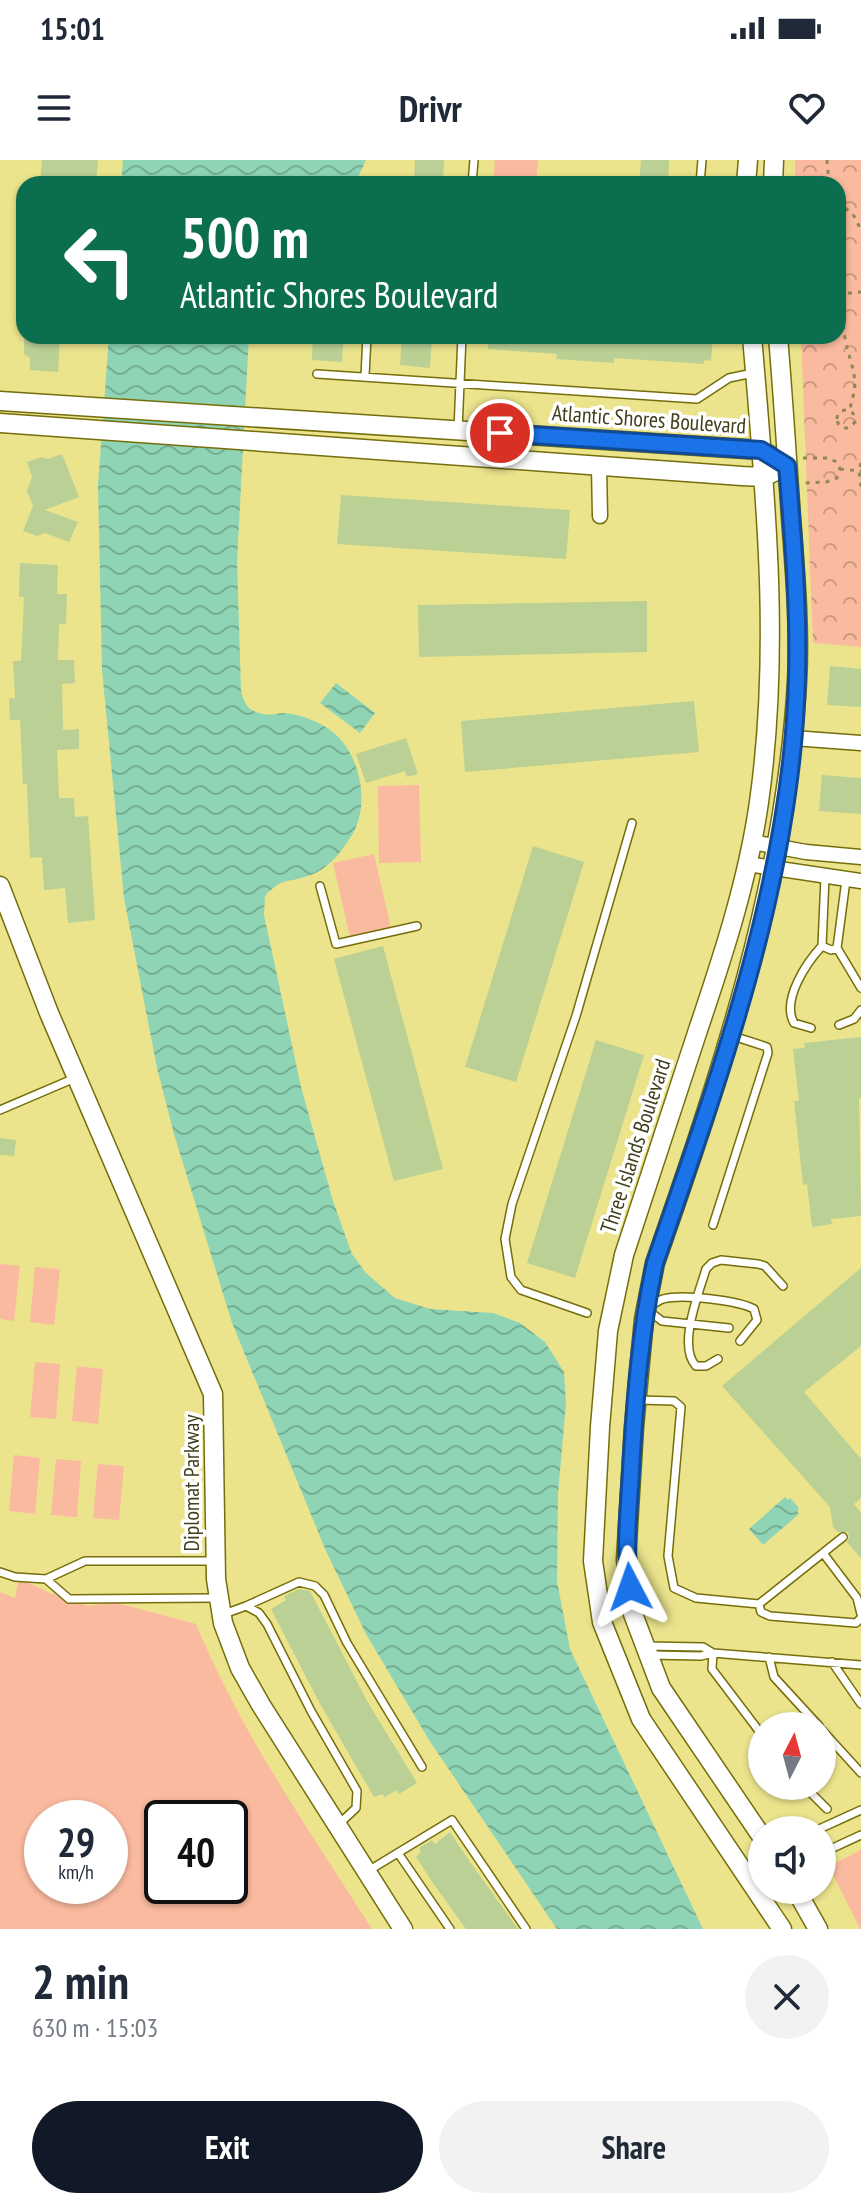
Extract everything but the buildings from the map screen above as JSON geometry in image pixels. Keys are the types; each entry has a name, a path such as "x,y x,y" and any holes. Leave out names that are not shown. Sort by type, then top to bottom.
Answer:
{"street":[{"name":"Three Islands Boulevard","path":"753,344 770,580 771,677 762,774 752,842 726,944 624,1255 612,1304 593,1561 602,1622 641,1719 782,1929"},
{"path":"748,1816 661,1688 633,1614 626,1560 636,1400 646,1309 655,1263 731,1035 756,947 777,847 793,738 797,678 796,607 779,344"},
{"name":"Atlantic Shores Boulevard","path":"0,401 761,450 788,469"},
{"path":"0,423 763,477 788,469"},
{"path":"599,466 600,516"},
{"path":"793,738 861,743"},
{"path":"752,842 861,857"},
{"path":"747,864 854,880"},
{"name":"Diplomat Parkway","path":"0,886 77,1077 213,1394 215,1561 221,1606 240,1668 403,1929"},
{"path":"612,1304 646,1309"},
{"path":"603,1396 636,1400"},
{"path":"804,1904 818,1929"}],"lane":[{"path":"365,376 367,344"},
{"path":"458,431 461,344"},
{"path":"317,374 697,399 729,378 755,372"},
{"path":"587,1313 521,1290 511,1277 505,1239 512,1204 576,1016 632,823"},
{"path":"811,1028 794,1023 791,1008 807,964 822,946 825,877"},
{"path":"854,880 837,948 861,988"},
{"path":"320,886 336,944 417,926"},
{"path":"822,946 831,950 837,948"},
{"path":"839,1025 854,1019 861,1010"},
{"path":"713,1225 768,1053 767,1047 731,1035"},
{"path":"0,1110 77,1077"},
{"path":"718,1359 706,1366 696,1366 687,1350 706,1269 721,1260 765,1266 783,1286"},
{"path":"729,1328 662,1321 646,1309 662,1299 741,1303 754,1309 757,1320 740,1341"},
{"path":"636,1400 674,1401 681,1407 682,1426 668,1556 674,1588 696,1598 759,1604 843,1537"},
{"path":"759,1604 761,1612 770,1616 856,1623 861,1616 857,1598 823,1553"},
{"path":"0,1572 15,1577 46,1579 85,1561 215,1561"},
{"path":"46,1579 69,1599 221,1606 246,1606 299,1582 315,1586 324,1595 347,1643 422,1767"},
{"path":"246,1606 259,1613 267,1624 311,1711 357,1791 356,1808 337,1825"},
{"path":"647,1650 861,1665"},
{"path":"713,1653 712,1669 748,1717"},
{"path":"769,1657 774,1677 806,1712"},
{"path":"832,1662 861,1704"},
{"path":"836,1746 861,1773"},
{"path":"818,1800 827,1809"},
{"path":"836,1821 861,1810"},
{"path":"366,1872 452,1820 526,1929"},
{"path":"836,1847 861,1835"},
{"path":"398,1853 450,1929"}],"path":[{"path":"846,208 861,230"},
{"path":"846,340 858,375 857,390 849,411"},
{"path":"849,411 854,414 855,422 849,428 840,426 839,413 849,411"},
{"path":"827,458 837,462 840,469 837,478 826,482 788,469 827,458"},
{"path":"861,463 861,488"},
{"path":"840,469 860,470"}],"green space":[{"path":"495,160 538,160 537,176 494,176"},
{"path":"795,160 861,160 861,647 813,643 801,344 846,344 846,176 795,176"},
{"path":"419,785 421,862 379,863 378,786"},
{"path":"374,854 391,928 350,937 333,863"},
{"path":"0,1264 20,1266 14,1321 0,1319"},
{"path":"35,1267 60,1269 54,1325 30,1322"},
{"path":"35,1362 60,1364 56,1419 30,1417"},
{"path":"77,1366 103,1369 98,1424 72,1421"},
{"path":"14,1455 40,1458 35,1514 9,1511"},
{"path":"56,1459 81,1461 77,1517 51,1515"},
{"path":"98,1464 124,1466 119,1520 93,1518"},
{"path":"19,1578 88,1606 114,1602 196,1624 255,1742 372,1929 0,1929 0,1592 15,1598"},
{"path":"861,1850 861,1929 836,1880 836,1862"}],"water":[{"path":"123,160 366,160 359,176 122,176"},
{"path":"108,344 249,344 237,561 243,699 255,712 299,716 320,724 336,735 354,760 361,791 358,822 334,859 315,873 281,883 265,896 264,915 301,1087 333,1201 352,1254 366,1273 395,1298 430,1309 493,1313 520,1323 545,1342 564,1372 566,1403 558,1494 557,1581 570,1649 703,1929 557,1929 429,1740 366,1634 326,1551 232,1323 157,1068 124,898 102,670 98,484"},
{"path":"336,683 375,713 360,733 320,703"},
{"path":"785,1497 799,1508 799,1514 763,1545 749,1529"}],"route":[{"path":"500,433 761,450 787,466 796,578 797,678 786,793 756,947 731,1035 655,1263 649,1292 634,1427 626,1560 630,1587"}]}
